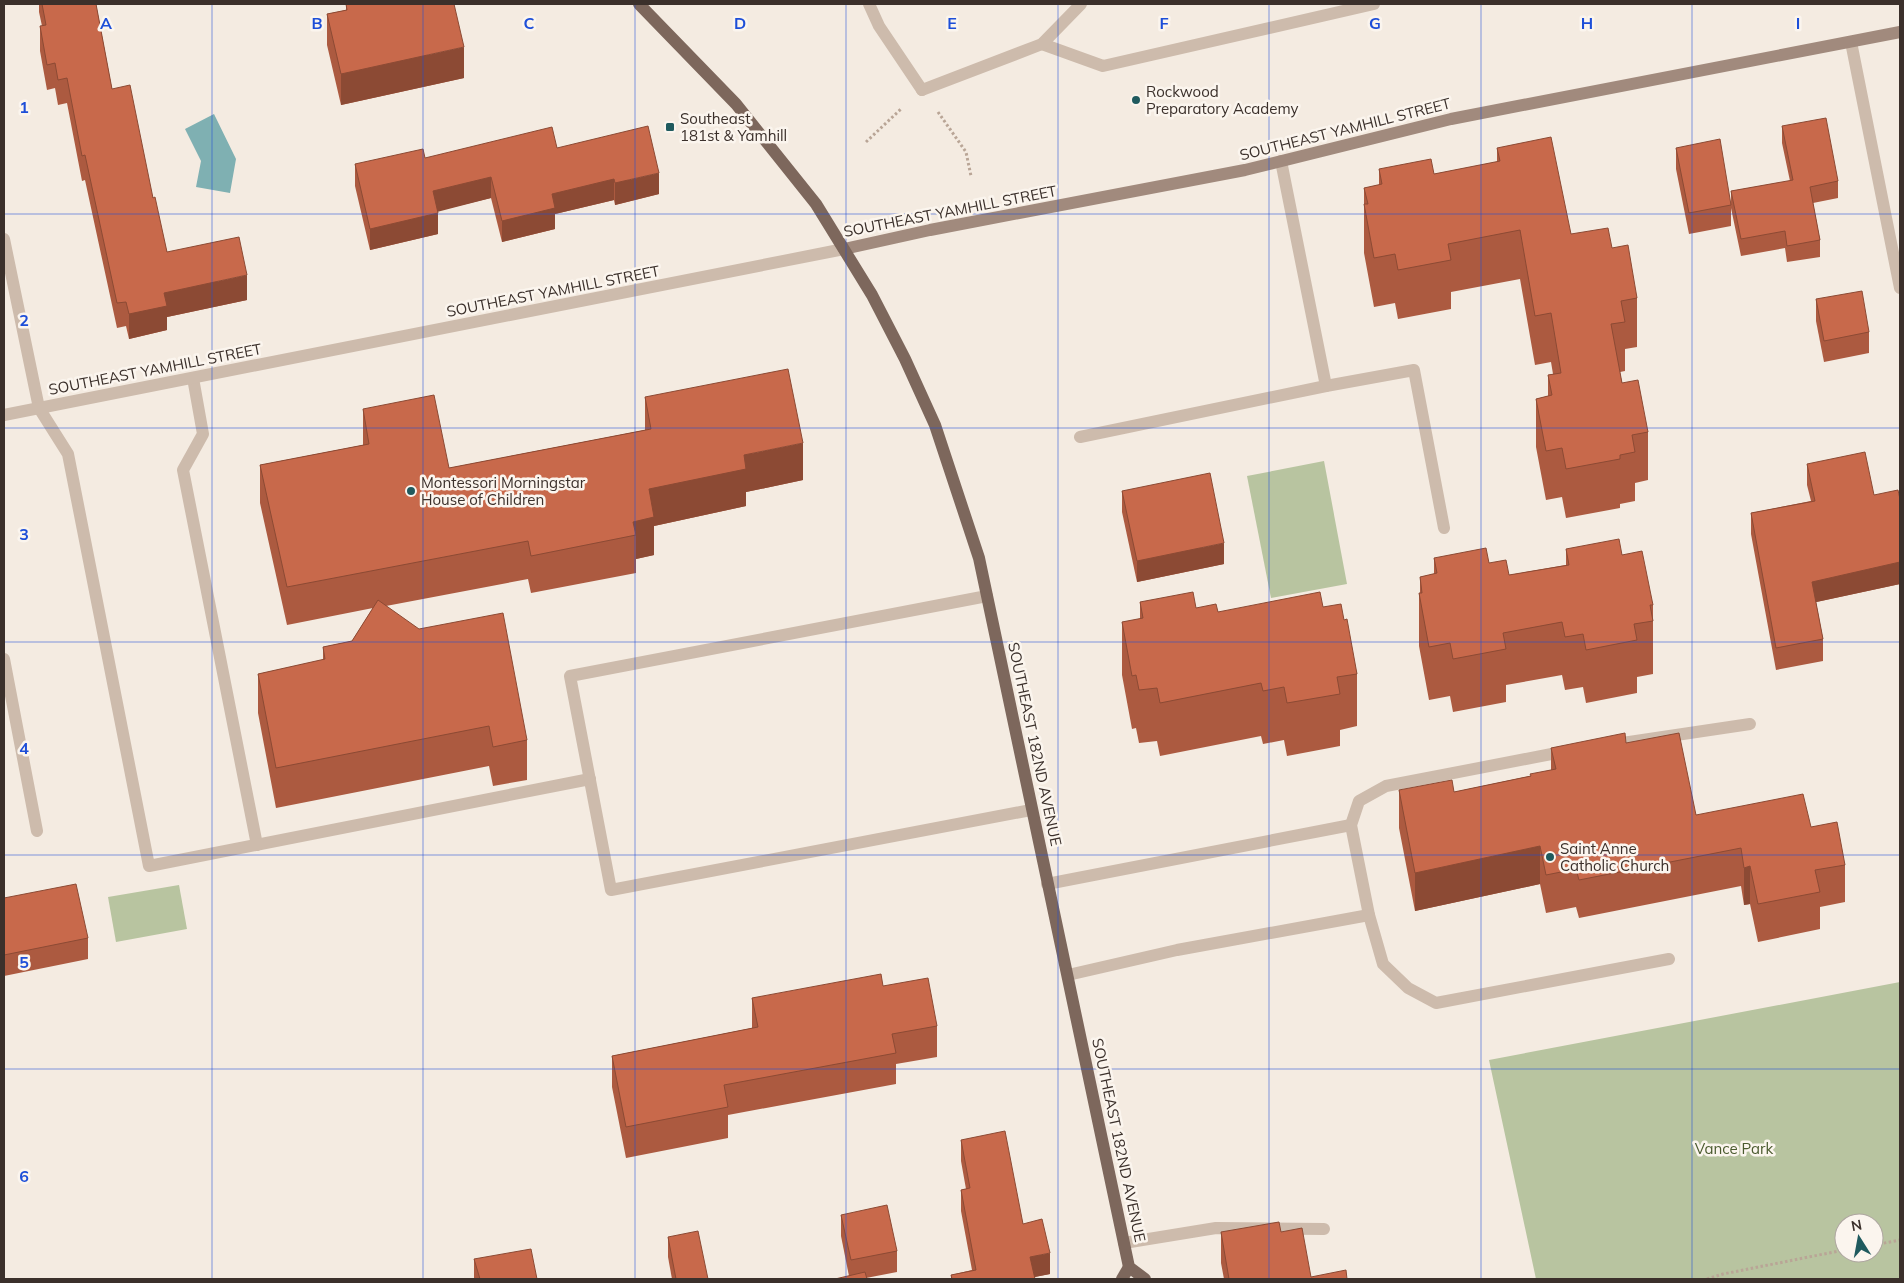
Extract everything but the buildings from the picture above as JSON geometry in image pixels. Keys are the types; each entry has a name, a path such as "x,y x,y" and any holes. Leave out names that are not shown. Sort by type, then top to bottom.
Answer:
{"main road":[{"name":"SOUTHEAST 182ND AVENUE","path":"639,4 736,104 816,204 872,295 897,343 935,425 979,558 1129,1267"},
{"path":"1122,1279 1129,1267 1146,1279"}],"street":[{"path":"868,4 872,15 922,90 1042,44 1081,4"},
{"path":"1042,44 1103,66 1374,4"},
{"name":"SOUTHEAST YAMHILL STREET","path":"4,415 1281,161 1451,119 1900,32"},
{"path":"1851,42 1900,288"},
{"path":"1281,161 1326,386"},
{"path":"4,239 39,408 68,454 149,866 590,779"},
{"path":"1080,437 1326,386 1414,370 1444,528"},
{"path":"193,378 203,434 183,470 257,845"},
{"path":"987,596 570,676 611,890 1031,810"},
{"path":"4,659 37,831"},
{"path":"1599,746 1750,724"},
{"path":"1581,749 1386,786 1359,801 1351,825 1369,915 1383,964 1408,988 1436,1003 1669,959"},
{"path":"1047,884 1351,825"},
{"path":"1068,976 1177,950 1369,915"},
{"path":"1124,1243 1216,1228 1324,1229"}],"path":[{"path":"866,142 922,90 966,152 971,176"},
{"path":"1884,1243 1900,1240"},
{"path":"1707,1279 1723,1274 1834,1252"}],"green space":[{"path":"1324,461 1347,584 1271,598 1247,476"},
{"path":"179,885 187,929 116,942 108,897"},
{"name":"Vance Park","path":"1900,982 1900,1279 1536,1279 1489,1060"}],"water":[{"path":"214,114 236,159 230,193 196,187 201,161 185,129"}],"place":[{"name":"Rockwood Preparatory Academy","path":"1136,100"},
{"name":"Southeast 181st & Yamhill","path":"670,127"},
{"name":"Montessori Morningstar House of Children","path":"411,491"},
{"name":"Saint Anne Catholic Church","path":"1550,857"}]}
